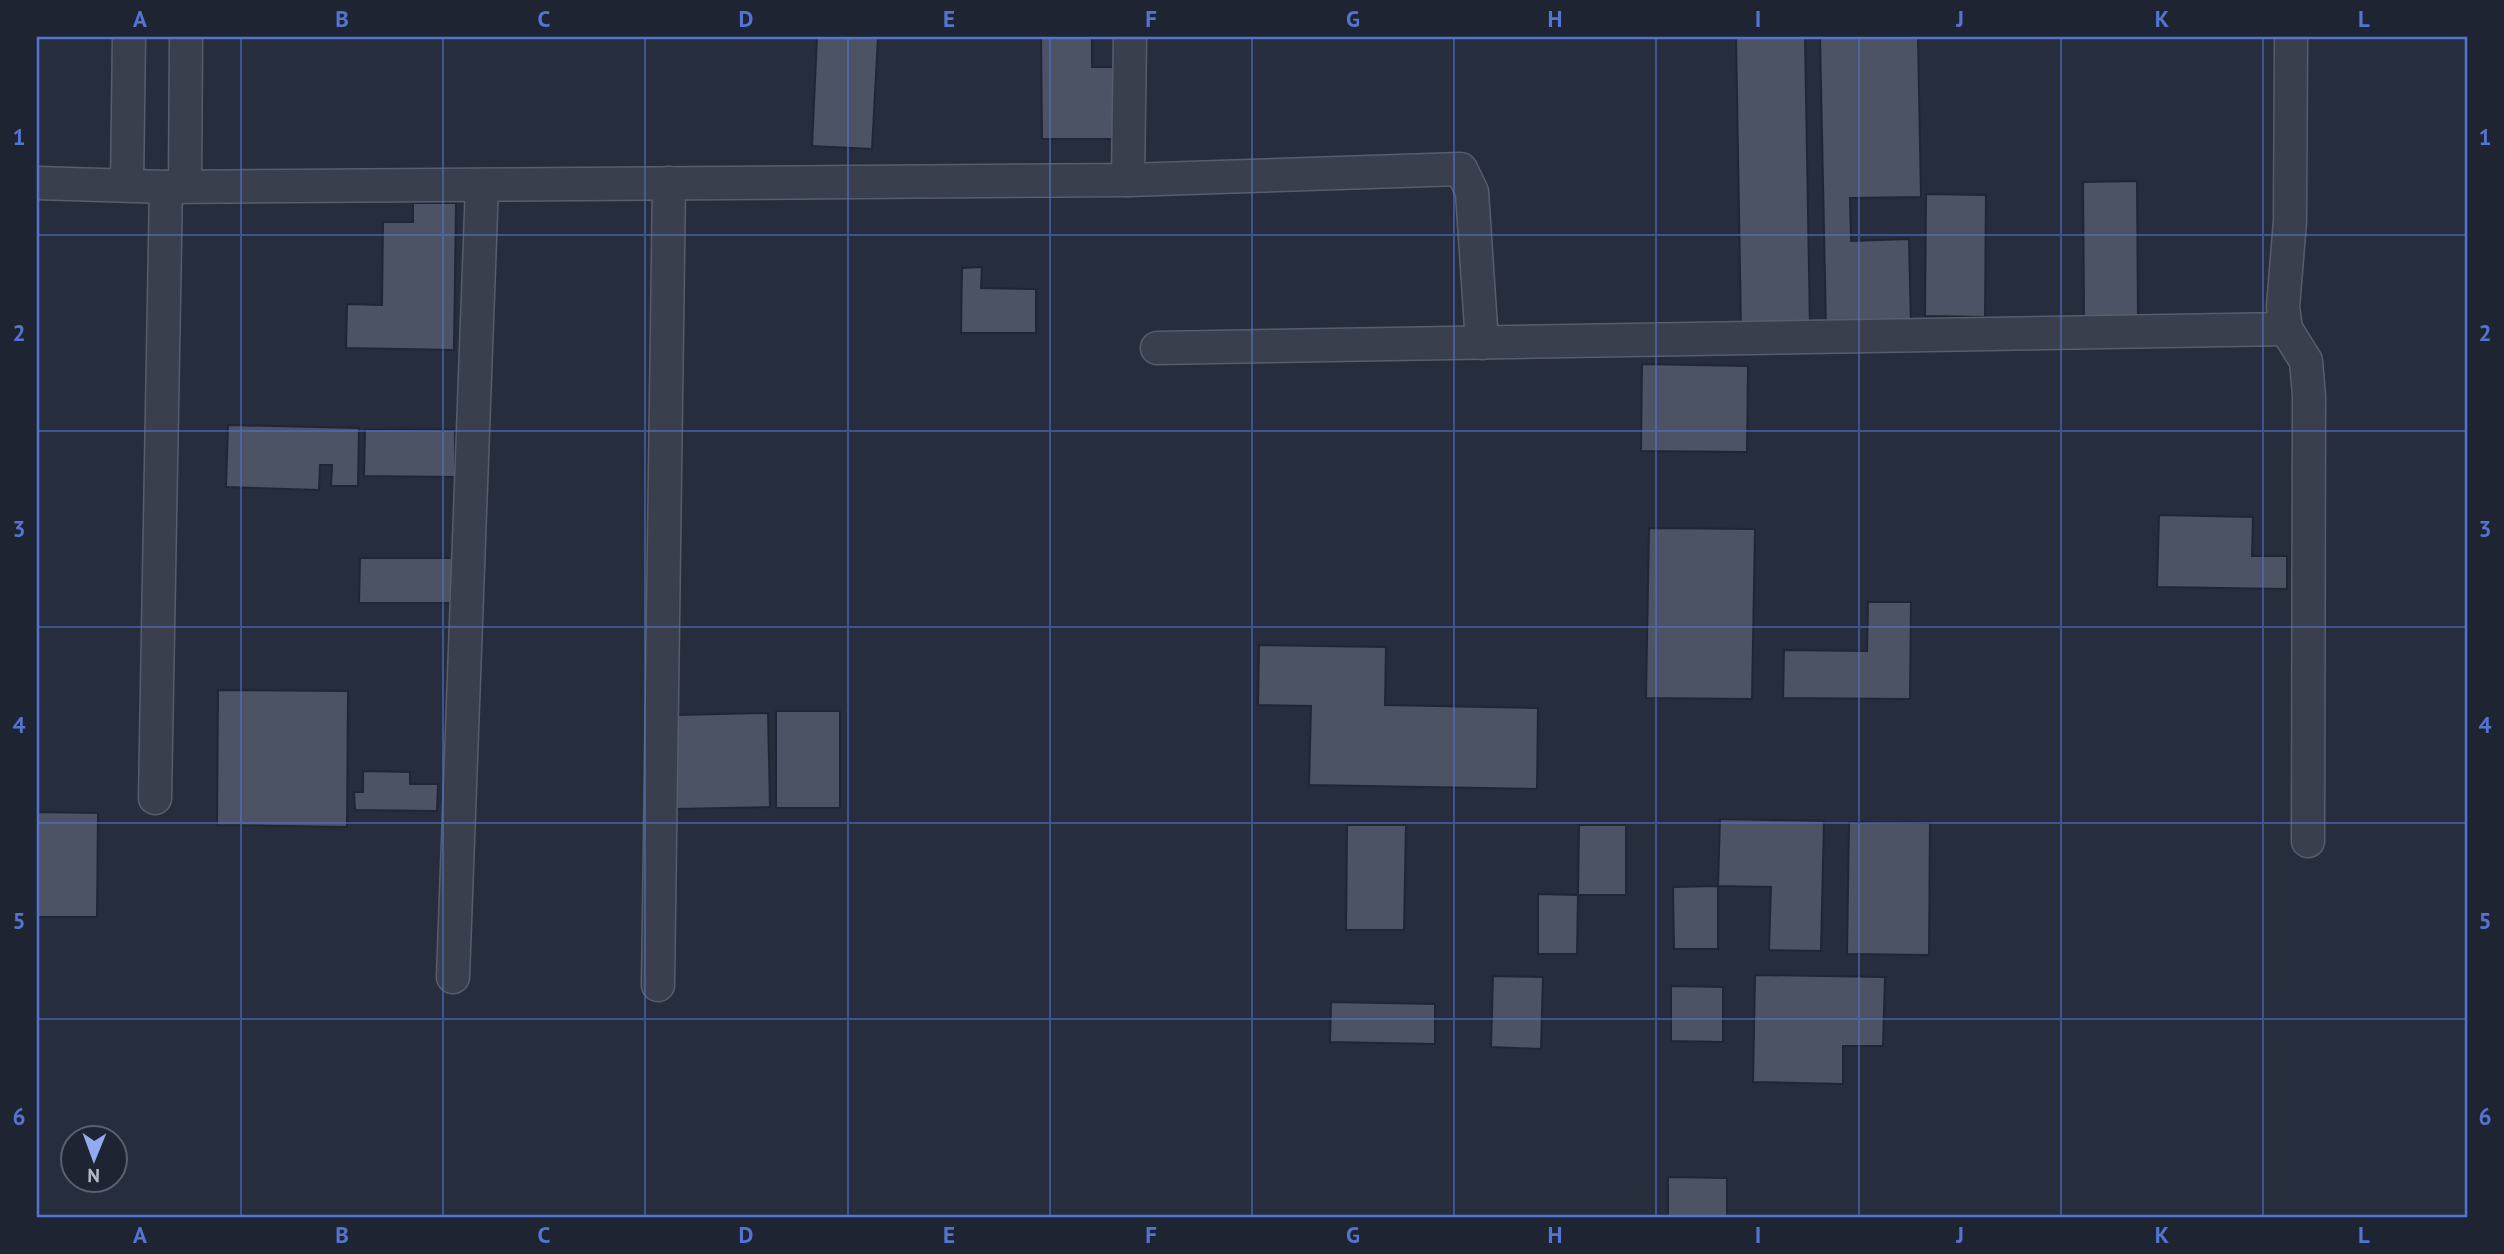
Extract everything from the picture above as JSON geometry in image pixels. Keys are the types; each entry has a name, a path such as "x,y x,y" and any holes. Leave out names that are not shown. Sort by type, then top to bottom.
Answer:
{"street":[{"path":"127,185 129,37"},
{"path":"155,798 176,187 186,37"},
{"path":"1128,180 1130,37"},
{"path":"2291,37 2290,220 2283,307 2286,329 2305,361 2309,396 2308,841"},
{"path":"37,183 176,187 1128,180 1461,169 1472,192 1482,342"},
{"path":"658,985 670,183"},
{"path":"453,977 482,185"},
{"path":"1157,348 2286,329"}],"building":[{"path":"817,37 878,37 872,149 812,146"},
{"path":"1041,37 1092,37 1092,67 1114,67 1115,139 1042,139"},
{"path":"1736,37 1805,37 1810,328 1741,330"},
{"path":"1820,37 1918,37 1921,197 1850,198 1851,241 1909,239 1911,328 1826,329"},
{"path":"2137,181 2138,316 2084,316 2083,182"},
{"path":"1926,194 1986,195 1985,317 1925,316"},
{"path":"413,203 456,203 454,350 346,348 347,304 382,305 383,222 413,222"},
{"path":"982,267 981,288 1036,289 1036,333 961,333 962,268"},
{"path":"1642,364 1748,366 1747,452 1641,451"},
{"path":"228,425 359,428 358,486 331,486 332,465 320,465 319,490 226,487"},
{"path":"365,429 455,430 455,477 364,476"},
{"path":"2159,515 2253,517 2252,556 2287,556 2287,589 2157,587"},
{"path":"1649,528 1755,529 1752,699 1646,698"},
{"path":"360,558 457,558 456,603 359,603"},
{"path":"1868,602 1911,602 1910,699 1783,698 1784,650 1867,651"},
{"path":"1259,645 1386,647 1385,705 1538,708 1537,789 1309,785 1311,706 1258,705"},
{"path":"218,690 348,691 347,827 217,825"},
{"path":"776,711 840,711 840,808 776,808"},
{"path":"768,713 770,807 676,809 675,715"},
{"path":"363,771 410,772 410,784 438,784 437,811 355,810 354,792 363,792"},
{"path":"37,812 98,813 97,917 37,917"},
{"path":"1720,819 1824,821 1821,951 1769,950 1771,887 1718,886"},
{"path":"1849,822 1930,823 1929,955 1847,954"},
{"path":"1347,825 1406,825 1404,930 1346,930"},
{"path":"1579,825 1626,825 1626,895 1578,895"},
{"path":"1718,886 1718,949 1674,949 1673,887"},
{"path":"1538,894 1578,895 1577,954 1538,954"},
{"path":"1755,975 1885,977 1883,1046 1843,1046 1843,1084 1753,1082"},
{"path":"1493,976 1543,977 1541,1049 1491,1047"},
{"path":"1671,986 1723,987 1723,1042 1671,1041"},
{"path":"1331,1002 1435,1004 1435,1044 1330,1042"},
{"path":"1668,1177 1727,1178 1727,1217 1668,1217"}]}
